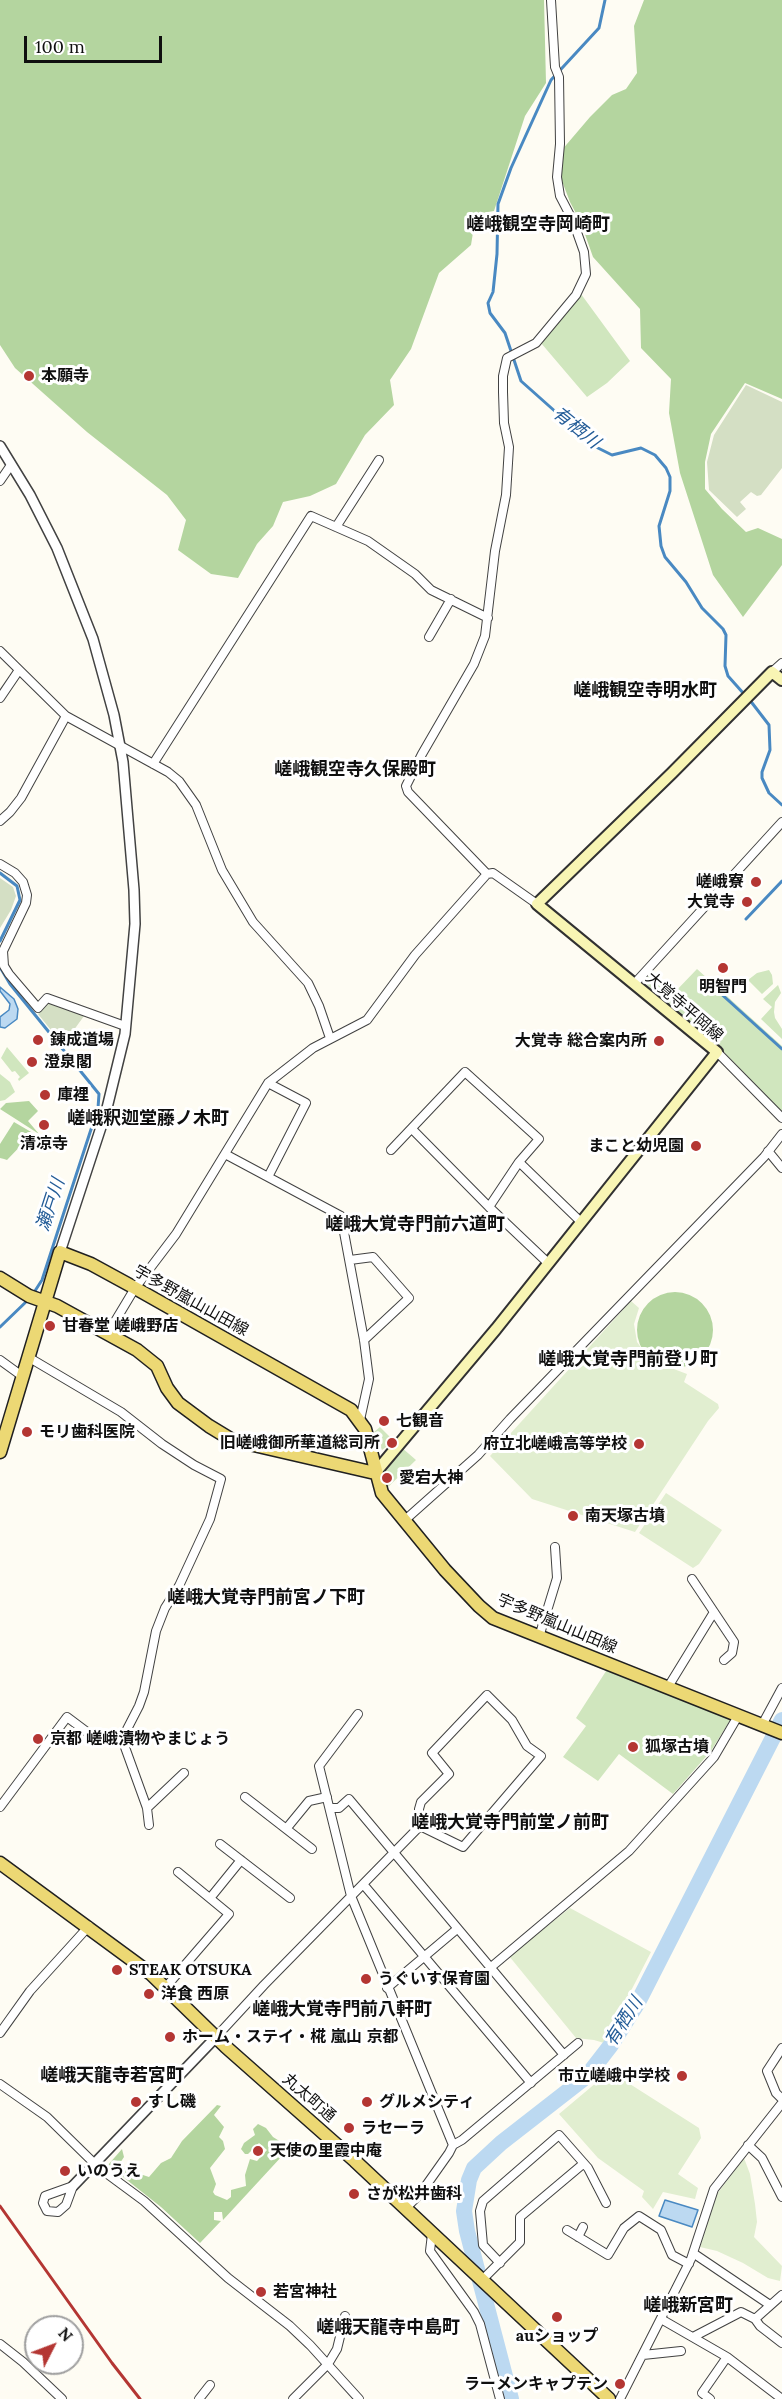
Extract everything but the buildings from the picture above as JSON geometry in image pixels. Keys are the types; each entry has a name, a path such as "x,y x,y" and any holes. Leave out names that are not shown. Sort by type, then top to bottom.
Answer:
{"main road":[{"path":"537,904 666,780 772,672 782,680"},
{"name":"大覚寺平岡線","path":"375,1473 548,1263 717,1052 537,904"},
{"path":"0,1452 28,1357 36,1298 60,1252"},
{"name":"宇多野嵐山山田線","path":"60,1252 91,1264 135,1288 340,1404 360,1420 368,1438 375,1473 382,1492 445,1570 479,1606 493,1617 774,1730"},
{"path":"0,1278 137,1350 157,1366 167,1388 178,1403 232,1440 375,1473"},
{"name":"丸太町通","path":"0,1863 89,1926 165,1988 216,2037 355,2161 471,2271 486,2282 609,2399"}],"street":[{"path":"487,874 408,792 406,786 474,664 485,636 495,551 506,495 509,447 504,423 503,376 507,358 536,343 576,295 586,274 584,252 573,221 560,195 557,177 560,144 559,77 555,67 551,0"},
{"path":"0,446 30,495 57,548 93,639 120,747 127,799 135,924 125,1034 106,1112 60,1252"},
{"path":"336,527 379,460"},
{"path":"0,481 11,465"},
{"path":"153,764 311,516 368,541 415,574 431,590 488,618"},
{"path":"429,637 451,599"},
{"path":"0,651 66,716 179,781 191,798 222,870 253,922 309,983 330,1038"},
{"path":"772,672 782,663"},
{"path":"0,698 20,670"},
{"path":"0,821 21,798 66,716"},
{"path":"635,983 782,822"},
{"path":"0,864 15,873 23,882 27,895 26,903 3,951 4,966 9,974 38,1008 47,998 125,1026"},
{"path":"108,1333 135,1288 176,1234 268,1083 313,1048 367,1020 415,955 487,874 493,873 537,904"},
{"path":"717,1052 782,1118"},
{"path":"391,1150 465,1072 539,1139 519,1162 489,1207"},
{"path":"268,1083 306,1103 268,1177"},
{"path":"412,1129 548,1263"},
{"path":"405,1520 478,1455 782,1134"},
{"path":"768,1151 782,1168"},
{"path":"225,1154 341,1216 369,1379 360,1420"},
{"path":"519,1162 581,1222"},
{"path":"350,1260 373,1257 409,1298 364,1340"},
{"path":"28,1357 121,1412 170,1449 221,1479 210,1519 165,1608 156,1631 144,1692 122,1739 147,1808 149,1826"},
{"path":"0,1360 22,1376"},
{"path":"539,1637 557,1578 555,1547"},
{"path":"692,1579 734,1642 732,1653 724,1660"},
{"path":"668,1687 714,1612"},
{"path":"774,1730 782,1688"},
{"path":"73,2186 264,1985 420,1826 421,1802 449,1774 432,1753 488,1695 512,1720 527,1746 541,1756 463,1847 420,1826"},
{"path":"358,1714 319,1766 351,1896 453,2145"},
{"path":"490,1968 629,1851 714,1757 738,1716"},
{"path":"0,1807 67,1717 102,1738 122,1739"},
{"path":"147,1808 184,1773"},
{"path":"245,1797 312,1849"},
{"path":"286,1829 309,1802 327,1797"},
{"path":"330,1808 339,1808 349,1800 564,2055"},
{"path":"220,1844 290,1898"},
{"path":"212,1897 241,1860"},
{"path":"165,1988 229,1914 212,1897 178,1872"},
{"path":"363,1884 531,2083"},
{"path":"0,2033 30,1991 89,1926"},
{"path":"387,1988 457,1929"},
{"path":"405,2209 420,2194 453,2145 462,2140 578,2043"},
{"path":"782,2048 767,2071 776,2093 782,2098"},
{"path":"0,2084 47,2117 94,2163 144,2201 228,2278 290,2326 328,2364 358,2399"},
{"path":"620,2399 689,2264 714,2189 782,2103"},
{"path":"500,2263 483,2246 480,2211 483,2201 559,2135 588,2168 606,2203"},
{"path":"748,2145 762,2158 782,2197"},
{"path":"486,2282 520,2242 520,2217 583,2164"},
{"path":"567,2230 608,2255 624,2228 639,2216 661,2230 672,2255 689,2264"},
{"path":"578,2236 583,2227"},
{"path":"432,2234 430,2251 455,2284 480,2324 500,2399"},
{"path":"693,2253 770,2305"},
{"path":"755,2319 782,2295"},
{"path":"693,2337 741,2312 755,2319 760,2326 782,2343"},
{"path":"293,2399 328,2364 337,2349 345,2316"},
{"path":"661,2319 727,2357 782,2399"},
{"path":"0,2344 62,2399"},
{"path":"643,2355 681,2351"},
{"path":"710,2399 702,2393 727,2357"},
{"path":"199,2399 210,2385"}],"green space":[{"path":"0,0 544,0 546,83 525,116 494,211 476,214 471,245 439,273 411,349 390,380 394,405 365,435 336,484 310,496 283,502 273,526 257,544 238,578 211,574 178,550 186,520 167,495 87,432 15,368 0,345"},
{"path":"644,0 782,0 782,399 745,383 711,434 705,462 705,489 722,509 746,532 758,528 782,539 782,565 743,617 713,575 680,473 669,413 671,379 641,348 640,309 593,257 562,181 561,151 612,95 626,89 637,73 634,26"},
{"path":"581,294 630,361 607,383 587,397 541,343"},
{"path":"746,385 782,402 782,468 761,495 757,496 751,492 740,502 746,509 737,517 709,490 707,462 714,435"},
{"path":"0,878 13,887 16,896 0,928"},
{"path":"697,969 782,1046 782,1112 722,1050 645,983 649,974 672,995"},
{"path":"769,970 773,984 762,994 748,980 757,973"},
{"path":"778,985 781,993 775,1002 774,1012 782,1029 782,1039 761,1019 772,1007 763,999"},
{"path":"49,1002 84,1016 63,1045 38,1014"},
{"path":"7,1047 29,1073 19,1081 20,1077 15,1071 12,1072 1,1058"},
{"path":"0,1074 10,1082 15,1092 0,1101"},
{"path":"29,1101 38,1111 28,1121 39,1134 0,1109 6,1103"},
{"path":"14,1122 38,1136 36,1140 30,1136 7,1160 0,1158 0,1144"},
{"path":"675,1292 689,1295 702,1303 710,1316 713,1330 710,1344 702,1357 689,1365 675,1368 661,1365 648,1357 640,1344 637,1330 640,1316 648,1303 661,1295"},
{"path":"631,1301 639,1308 634,1324 637,1342 650,1360 687,1374 684,1382 718,1404 719,1408 708,1421 635,1532 532,1499 490,1456"},
{"path":"380,1427 394,1441 382,1450 374,1432"},
{"path":"401,1447 416,1460 387,1488 383,1471"},
{"path":"666,1493 722,1530 699,1564 693,1568 639,1533"},
{"path":"608,1668 732,1717 711,1751 673,1794 619,1754 598,1781 563,1757 586,1726 576,1718"},
{"path":"570,1908 651,1952 604,2043 576,2038 509,1956"},
{"path":"612,2067 624,2074 622,2079 699,2128 701,2138 678,2174 698,2188 695,2199 663,2192 653,2209 642,2197 644,2191 598,2158 559,2114"},
{"path":"217,2105 221,2106 214,2115 224,2127 219,2137 225,2149 210,2168 216,2184 213,2192 215,2195 227,2200 231,2197 231,2190 246,2186 245,2175 250,2159 257,2161 267,2150 259,2143 248,2154 241,2149 244,2143 255,2135 253,2129 258,2124 281,2142 283,2155 223,2220 222,2212 214,2212 214,2220 221,2221 200,2243 161,2207 108,2165 122,2149 124,2157 120,2163 131,2176 136,2177 140,2174 149,2177 161,2163 171,2158 182,2141"},
{"path":"744,2158 750,2174 755,2204 757,2222 754,2237 782,2266 780,2281 768,2278 717,2251 700,2247 717,2194"}],"water":[{"path":"0,987 14,999 18,1009 17,1019 5,1028 0,1027 0,1017 9,1010 10,1004 0,991"},
{"path":"665,2200 698,2210 692,2227 659,2216"}],"waterway":[{"name":"有栖川","path":"605,0 599,28 551,80 511,168 498,204 497,254 493,292 488,303 490,313 505,333 521,381 594,446 612,455 641,448 655,455 666,468 670,477 670,491 659,526 661,546 665,557 686,582 702,608 723,629 726,635 725,666 728,676 744,694"},
{"name":"有栖川","path":"749,699 769,725 770,750 762,778 769,793 782,805"},
{"name":"瀬戸川","path":"0,873 17,886 20,900 0,941"},
{"name":"有栖川","path":"746,919 782,881"},
{"name":"瀬戸川","path":"0,967 10,984 99,1094 98,1108 42,1280 33,1294"},
{"name":"有栖川","path":"708,982 782,1049"},
{"name":"瀬戸川","path":"0,1327 29,1299"},
{"name":"有栖川","path":"511,2399 467,2231 464,2211 469,2180 474,2168 501,2143 587,2076 611,2045 637,2004 782,1720"}],"railway":[{"path":"0,2206 140,2399"}],"place":[{"name":"本願寺","path":"29,376"},
{"name":"嵯峨寮","path":"756,882"},
{"name":"大覚寺","path":"747,902"},
{"name":"明智門","path":"723,968"},
{"name":"錬成道場","path":"38,1040"},
{"name":"大覚寺 総合案内所","path":"659,1041"},
{"name":"澄泉閣","path":"32,1062"},
{"name":"庫裡","path":"45,1095"},
{"name":"清凉寺","path":"44,1125"},
{"name":"まこと幼児園","path":"696,1146"},
{"name":"甘春堂 嵯峨野店","path":"50,1326"},
{"name":"七観音","path":"384,1421"},
{"name":"モリ歯科医院","path":"27,1432"},
{"name":"旧嵯峨御所華道総司所","path":"392,1443"},
{"name":"府立北嵯峨高等学校","path":"639,1444"},
{"name":"愛宕大神","path":"387,1478"},
{"name":"南天塚古墳","path":"573,1516"},
{"name":"京都 嵯峨漬物やまじょう","path":"38,1739"},
{"name":"狐塚古墳","path":"633,1747"},
{"name":"STEAK OTSUKA","path":"117,1970"},
{"name":"うぐいす保育園","path":"366,1979"},
{"name":"洋食 西原","path":"149,1994"},
{"name":"ホーム・ステイ・椛 嵐山 京都","path":"170,2037"},
{"name":"市立嵯峨中学校","path":"682,2076"},
{"name":"すし磯","path":"136,2102"},
{"name":"グルメシティ","path":"367,2102"},
{"name":"ラセーラ","path":"349,2128"},
{"name":"天使の里霞中庵","path":"258,2151"},
{"name":"いのうえ","path":"65,2171"},
{"name":"さが松井歯科","path":"354,2194"},
{"name":"若宮神社","path":"261,2292"},
{"name":"auショップ","path":"557,2317"},
{"name":"ラーメンキャプテン","path":"620,2384"}],"district":[{"name":"嵯峨観空寺岡崎町","path":"538,225"},
{"name":"嵯峨観空寺明水町","path":"645,691"},
{"name":"嵯峨観空寺久保殿町","path":"355,770"},
{"name":"嵯峨釈迦堂藤ノ木町","path":"148,1119"},
{"name":"嵯峨大覚寺門前六道町","path":"415,1225"},
{"name":"嵯峨大覚寺門前登リ町","path":"628,1360"},
{"name":"嵯峨大覚寺門前宮ノ下町","path":"266,1598"},
{"name":"嵯峨大覚寺門前堂ノ前町","path":"510,1823"},
{"name":"嵯峨大覚寺門前八軒町","path":"342,2010"},
{"name":"嵯峨天龍寺若宮町","path":"112,2076"},
{"name":"嵯峨新宮町","path":"688,2306"},
{"name":"嵯峨天龍寺中島町","path":"388,2328"}]}
